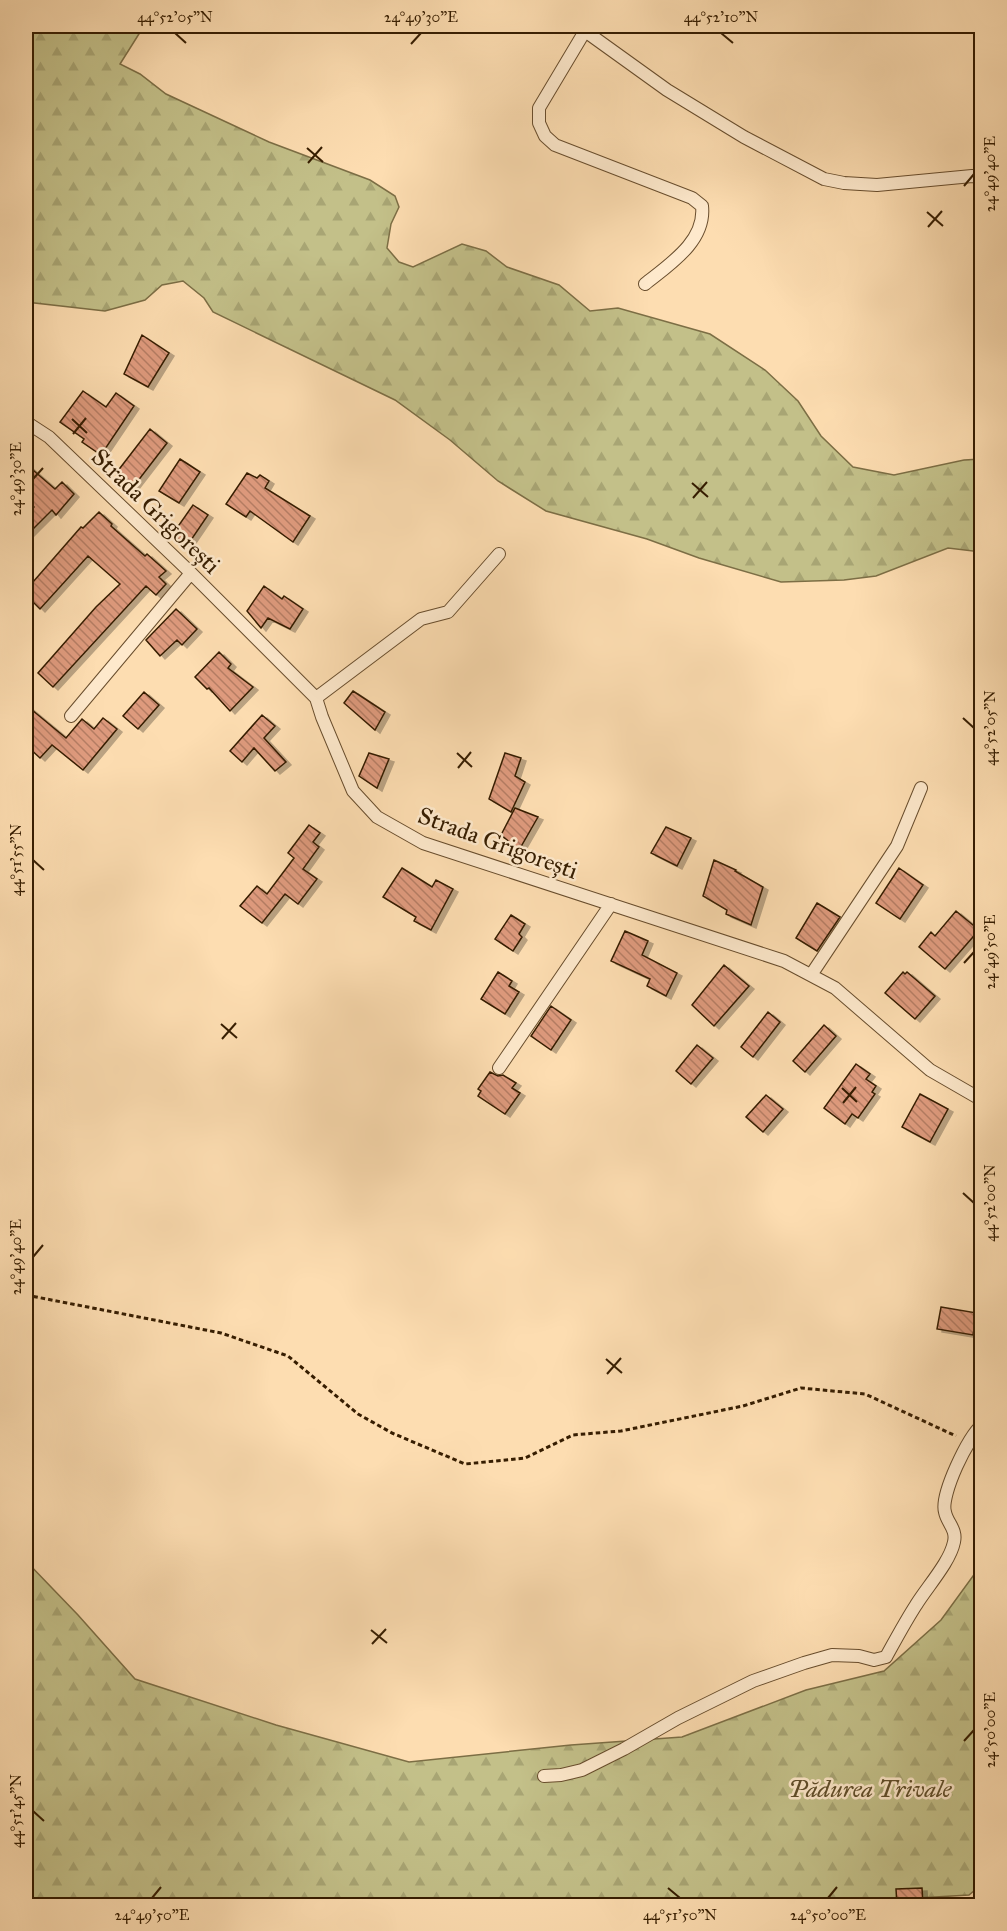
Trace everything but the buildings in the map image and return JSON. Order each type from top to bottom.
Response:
[{"type":"street","points":[[645,284],[679,256],[699,232],[703,216],[702,206],[692,198],[555,145],[545,136],[539,123],[539,108],[582,28],[667,90],[744,136],[824,179],[844,183],[877,184],[981,177]]},
{"type":"street","name":"Strada Grigorești","points":[[26,422],[49,437],[191,573],[316,698],[353,791],[377,816],[423,843],[784,961],[835,988],[930,1070],[981,1100]]},
{"type":"street","points":[[316,698],[421,619],[448,612],[499,554]]},
{"type":"street","points":[[71,716],[191,573]]},
{"type":"street","points":[[811,975],[897,846],[921,788]]},
{"type":"street","points":[[498,1068],[611,904]]},
{"type":"street","points":[[544,1776],[582,1770],[742,1686],[804,1663],[832,1655],[859,1656],[874,1660],[886,1657],[916,1604],[952,1550],[955,1538],[945,1513],[945,1497],[969,1442],[981,1425]]},
{"type":"path","points":[[26,1295],[221,1333],[288,1356],[358,1414],[392,1433],[465,1464],[525,1458],[573,1435],[621,1431],[743,1406],[801,1388],[865,1394],[969,1442]]},
{"type":"green space","points":[[26,26],[144,26],[120,64],[140,74],[166,94],[269,142],[370,180],[395,196],[399,207],[391,224],[387,248],[399,262],[413,267],[462,244],[486,251],[507,267],[559,285],[590,311],[618,308],[710,334],[765,370],[798,401],[821,436],[853,467],[894,475],[964,460],[981,459],[981,552],[948,548],[876,576],[844,580],[781,582],[699,558],[647,539],[546,511],[498,481],[450,440],[395,400],[213,312],[204,298],[183,281],[162,285],[145,300],[105,311],[26,302]]},
{"type":"green space","name":"Pădurea Trivale","points":[[26,1561],[135,1679],[276,1725],[409,1762],[571,1745],[682,1737],[806,1690],[884,1671],[941,1620],[981,1565],[981,1885],[969,1895],[867,1901],[849,1906],[26,1905]]}]
